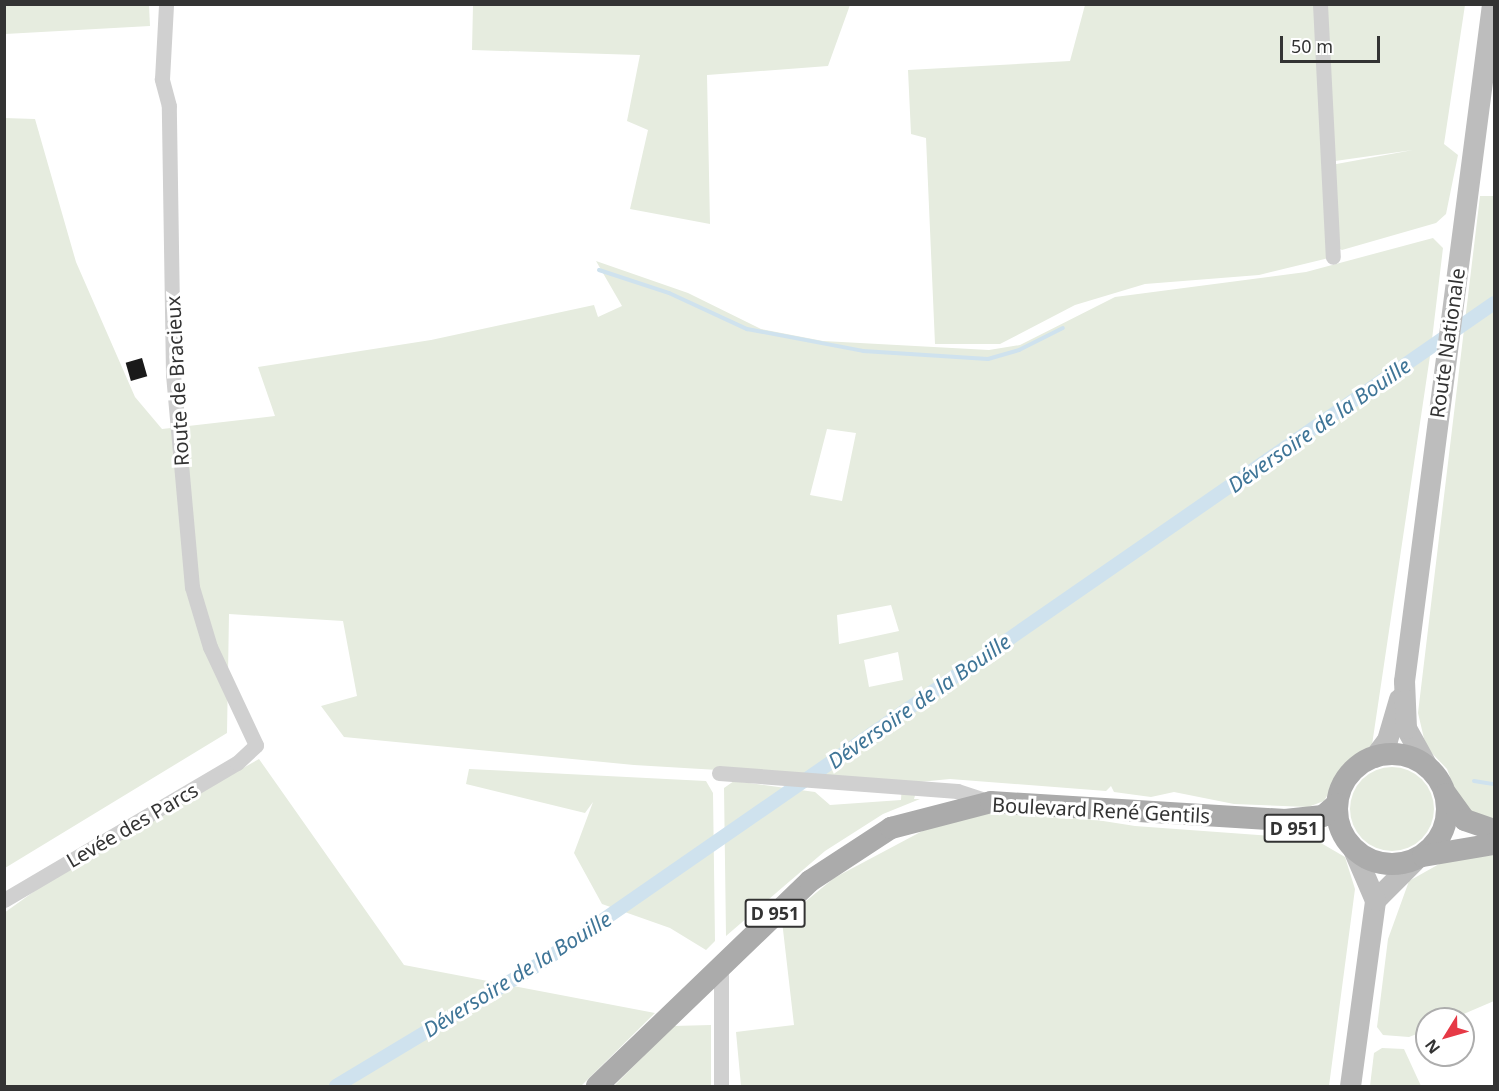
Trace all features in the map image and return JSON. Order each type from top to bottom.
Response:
[{"type":"main road","name":"Route Nationale","points":[[1374,757],[1387,740],[1404,681],[1492,4]]},
{"type":"main road","name":"Route Nationale","points":[[1404,681],[1410,744],[1427,766]]},
{"type":"main road","points":[[1350,1086],[1375,900],[1367,871],[1350,846],[1336,804],[1348,775],[1374,757],[1404,755],[1427,766],[1465,820],[1494,830]]},
{"type":"main road","points":[[1375,900],[1443,831],[1444,790]]},
{"type":"main road","name":"Boulevard René Gentils","points":[[597,1086],[721,963],[810,881],[860,844],[922,816],[991,802],[1239,818],[1307,819],[1336,804]]},
{"type":"main road","name":"Boulevard René Gentils","points":[[1239,818],[1350,846]]},
{"type":"main road","points":[[1350,846],[1375,862],[1418,858],[1494,844]]},
{"type":"street","name":"Route de Bracieux","points":[[166,4],[162,79],[169,106],[173,374],[192,587],[210,646],[256,745]]},
{"type":"street","points":[[1320,4],[1333,257]]},
{"type":"street","name":"Levée des Parcs","points":[[4,900],[237,763],[256,745]]},
{"type":"street","points":[[719,773],[957,791],[991,802]]},
{"type":"street","points":[[721,963],[721,1086]]},
{"type":"shaded area","points":[[5,4],[149,5],[150,26],[5,34]]},
{"type":"shaded area","points":[[473,4],[850,5],[828,66],[707,75],[710,224],[630,209],[648,130],[627,121],[640,55],[472,50]]},
{"type":"shaded area","points":[[1085,5],[1465,5],[1444,144],[1458,155],[1446,214],[1436,223],[1342,250],[1336,247],[1331,165],[1413,150],[1328,162],[1333,257],[1259,275],[1145,284],[1075,305],[1000,344],[935,344],[926,138],[911,134],[908,70],[1070,61]]},
{"type":"shaded area","points":[[4,118],[35,119],[76,262],[135,397],[162,429],[275,416],[258,367],[431,340],[594,305],[598,317],[622,306],[596,261],[688,293],[761,329],[823,341],[989,350],[1020,345],[1115,297],[1306,272],[1433,238],[1443,248],[1430,356],[1372,745],[1347,762],[1324,801],[1308,807],[1234,804],[1174,792],[1151,797],[1114,792],[1111,786],[1106,791],[950,779],[919,782],[914,799],[920,799],[883,814],[825,851],[726,936],[724,788],[734,781],[815,792],[830,805],[901,800],[902,781],[634,765],[344,737],[321,706],[357,696],[343,621],[229,614],[227,733],[5,868]],"holes":[[[827,429],[856,433],[842,501],[810,495]],[[891,605],[899,631],[839,644],[837,615]],[[898,652],[903,680],[869,687],[864,660]]]},
{"type":"shaded area","points":[[1480,196],[1494,196],[1494,823],[1462,808],[1447,769],[1426,747],[1418,713]]},
{"type":"shaded area","points":[[259,759],[404,965],[655,1013],[581,1086],[5,1086],[4,913],[64,870]]},
{"type":"shaded area","points":[[1384,767],[1400,767],[1416,774],[1427,785],[1434,801],[1431,825],[1422,839],[1400,851],[1384,851],[1368,844],[1357,833],[1350,817],[1350,801],[1357,785],[1368,774]]},
{"type":"shaded area","points":[[469,769],[706,781],[713,793],[715,941],[706,950],[670,928],[602,904],[574,853],[593,802],[585,813],[466,784]]},
{"type":"shaded area","points":[[1046,812],[1135,826],[1314,839],[1345,857],[1355,889],[1329,1086],[741,1086],[736,1032],[794,1025],[782,921],[834,878],[928,828],[990,813]]},
{"type":"shaded area","points":[[1494,855],[1494,1001],[1475,1009],[1475,1007],[1415,1007],[1415,1035],[1409,1037],[1383,1035],[1377,1027],[1388,939],[1409,881],[1448,859]]},
{"type":"shaded area","points":[[711,1025],[711,1086],[614,1086],[673,1026]]},
{"type":"shaded area","points":[[1382,1048],[1404,1049],[1421,1086],[1370,1086],[1374,1053]]},
{"type":"building","points":[[142,358],[147,376],[131,381],[126,363]]},
{"type":"waterway","points":[[599,270],[669,293],[747,329],[863,351],[988,359],[1019,350],[1063,328]]},
{"type":"waterway","name":"Déversoire de la Bouille","points":[[336,1086],[541,963],[1494,303]]},
{"type":"waterway","points":[[1474,781],[1494,784]]}]
